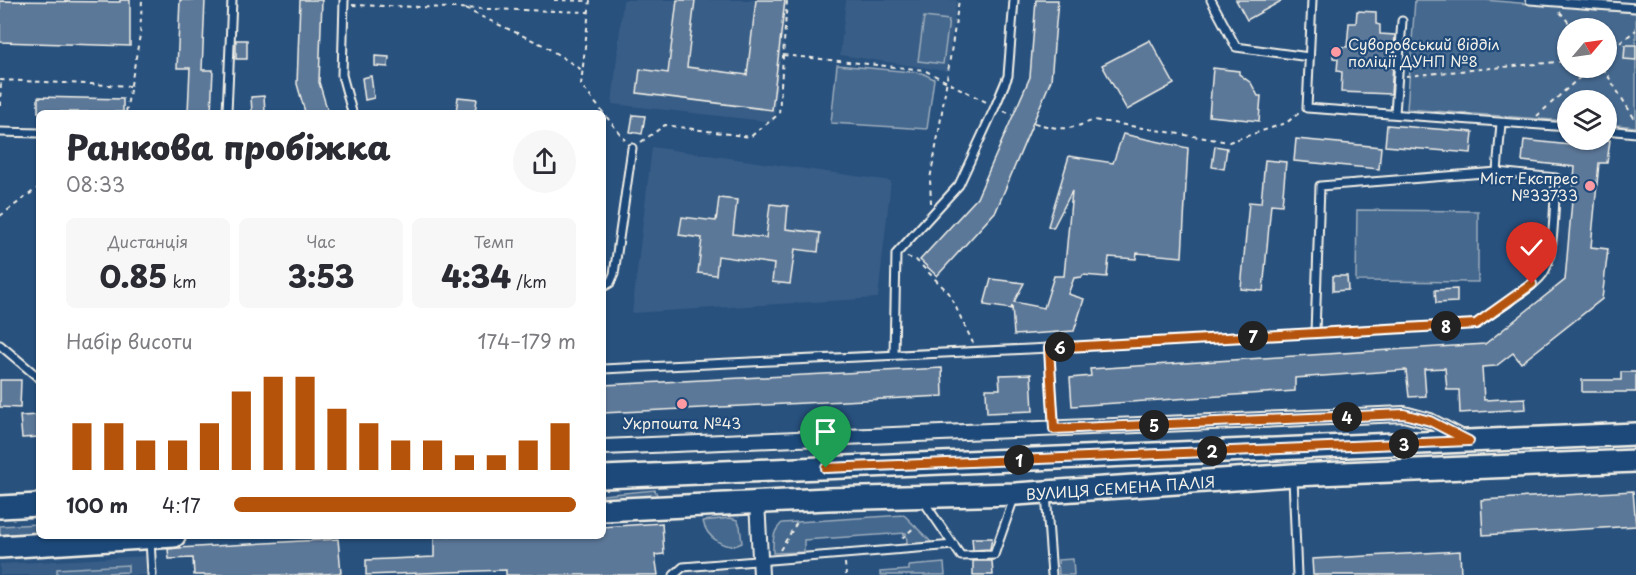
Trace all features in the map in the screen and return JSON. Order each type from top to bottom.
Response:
[{"type":"main road","name":"ВУЛИЦЯ СЕМЕНА ПАЛІЯ","points":[[606,477],[1636,434]]},
{"type":"main road","name":"ВУЛИЦЯ СЕМЕНА ПАЛІЯ","points":[[606,510],[757,502],[1016,494],[1293,476],[1636,461]]},
{"type":"main road","points":[[667,473],[668,506]]},
{"type":"main road","points":[[0,507],[36,505]]},
{"type":"main road","points":[[0,547],[120,539]]},
{"type":"street","points":[[606,447],[1404,414],[1430,421],[1469,441]]},
{"type":"street","points":[[757,502],[761,575]]},
{"type":"lane","points":[[227,110],[232,0]]},
{"type":"lane","points":[[894,355],[896,254],[959,185],[1008,76],[1014,0]]},
{"type":"lane","points":[[1211,0],[1236,47],[1309,57]]},
{"type":"lane","points":[[1312,0],[1307,108],[1557,126]]},
{"type":"lane","points":[[1530,0],[1636,9]]},
{"type":"lane","points":[[344,2],[342,75],[351,110]]},
{"type":"lane","points":[[1395,113],[1402,21]]},
{"type":"lane","points":[[1497,172],[1501,123]]},
{"type":"lane","points":[[1617,131],[1636,133]]},
{"type":"lane","points":[[0,132],[36,133]]},
{"type":"lane","points":[[606,285],[614,274],[632,148]]},
{"type":"lane","points":[[606,369],[1049,348],[1476,324],[1532,284],[1543,273],[1550,258],[1556,178],[1497,172],[1320,186],[1315,333]]},
{"type":"lane","points":[[0,345],[36,375]]},
{"type":"lane","points":[[1049,348],[1054,429]]},
{"type":"lane","points":[[1293,476],[1297,575]]},
{"type":"lane","points":[[1046,491],[1052,575]]},
{"type":"lane","points":[[921,497],[961,556],[994,555],[1016,494]]},
{"type":"lane","points":[[150,539],[152,575]]},
{"type":"lane","points":[[674,575],[683,567],[954,545]]},
{"type":"path","points":[[126,110],[140,34],[142,0]]},
{"type":"path","points":[[554,0],[590,1],[581,85],[601,110]]},
{"type":"path","points":[[606,116],[632,148],[665,125],[750,137],[779,114],[787,0]]},
{"type":"path","points":[[931,215],[930,179],[959,0]]},
{"type":"path","points":[[344,2],[589,12]]},
{"type":"path","points":[[1552,2],[1565,18]]},
{"type":"path","points":[[463,8],[543,45],[583,71]]},
{"type":"path","points":[[1617,45],[1636,30]]},
{"type":"path","points":[[783,55],[924,70],[995,107]]},
{"type":"path","points":[[1398,77],[1557,63]]},
{"type":"path","points":[[1527,124],[1580,78]]},
{"type":"path","points":[[1609,78],[1636,121]]},
{"type":"path","points":[[0,106],[1,80],[131,86]]},
{"type":"path","points":[[1035,123],[1060,129],[1075,128],[1094,120],[1229,142],[1286,123],[1307,108]]},
{"type":"path","points":[[0,216],[36,189]]},
{"type":"path","points":[[896,254],[916,260],[949,293],[977,351]]},
{"type":"path","points":[[775,558],[798,521]]},
{"type":"shaded area","points":[[623,0],[787,0],[774,122],[612,104]]},
{"type":"shaded area","points":[[846,0],[957,0],[947,71],[840,55]]},
{"type":"shaded area","points":[[1415,0],[1485,0],[1636,13],[1636,127],[1617,125],[1617,90],[1557,90],[1557,120],[1407,109]]},
{"type":"shaded area","points":[[924,17],[949,20],[943,64],[918,61]]},
{"type":"shaded area","points":[[837,65],[922,73],[934,79],[927,129],[831,123]]},
{"type":"shaded area","points":[[652,147],[891,181],[878,298],[632,313]]},
{"type":"shaded area","points":[[1357,210],[1478,211],[1478,282],[1356,281]]},
{"type":"shaded area","points":[[655,490],[658,497],[606,503],[606,495]]},
{"type":"shaded area","points":[[904,515],[935,546],[908,550],[906,533],[804,540],[804,552],[773,553],[775,533],[782,523]]},
{"type":"shaded area","points":[[730,518],[737,520],[740,526],[742,543],[730,546],[712,537],[703,521]]},
{"type":"shaded area","points":[[36,524],[36,532],[0,535],[0,526]]},
{"type":"shaded area","points":[[146,556],[147,575],[0,575],[0,564]]},
{"type":"shaded area","points":[[1073,559],[1074,575],[1059,575],[1058,560]]},
{"type":"shaded area","points":[[944,563],[945,575],[880,575],[880,572],[909,570],[909,566]]},
{"type":"shaded area","points":[[128,565],[128,572],[57,575],[57,569]]},
{"type":"shaded area","points":[[727,566],[728,575],[670,575],[677,571]]},
{"type":"building","points":[[120,0],[130,0],[130,46],[0,42],[0,1],[120,2]]},
{"type":"building","points":[[180,0],[205,0],[202,70],[213,70],[211,110],[188,110],[190,68],[177,68]]},
{"type":"building","points":[[300,0],[322,0],[319,82],[327,110],[304,110],[297,84]]},
{"type":"building","points":[[677,0],[695,0],[687,67],[747,75],[756,0],[785,0],[772,110],[637,93],[640,69],[668,73]]},
{"type":"building","points":[[1036,0],[1058,0],[1051,80],[996,211],[937,276],[920,260],[977,198],[1030,77]]},
{"type":"building","points":[[1236,0],[1283,0],[1247,20]]},
{"type":"building","points":[[1357,11],[1376,12],[1376,24],[1380,25],[1380,34],[1395,35],[1391,94],[1341,92],[1342,72],[1337,71],[1338,59],[1333,58],[1333,46],[1347,47],[1349,23],[1356,23]]},
{"type":"building","points":[[236,40],[247,40],[247,59],[236,59]]},
{"type":"building","points":[[1150,40],[1174,84],[1127,110],[1102,65]]},
{"type":"building","points":[[1625,45],[1636,45],[1636,60],[1624,59]]},
{"type":"building","points":[[375,56],[389,57],[388,67],[375,66]]},
{"type":"building","points":[[1213,68],[1239,71],[1239,74],[1251,83],[1258,96],[1261,96],[1259,121],[1209,116]]},
{"type":"building","points":[[371,76],[374,98],[365,100],[362,78]]},
{"type":"building","points":[[264,96],[265,110],[252,110],[251,97]]},
{"type":"building","points":[[38,97],[123,99],[123,110],[38,110]]},
{"type":"building","points":[[458,97],[477,99],[475,110],[456,110]]},
{"type":"building","points":[[633,115],[645,116],[642,134],[630,132]]},
{"type":"building","points":[[1387,125],[1473,132],[1471,153],[1385,146]]},
{"type":"building","points":[[1123,134],[1188,148],[1182,257],[1137,253],[1136,259],[1109,257],[1107,277],[1083,275],[1074,278],[1068,294],[1084,299],[1074,331],[1014,335],[1012,306],[1011,309],[984,305],[991,279],[1024,283],[1014,302],[1044,308],[1054,276],[1064,276],[1072,191],[1053,228],[1048,226],[1069,156],[1113,163]]},
{"type":"building","points":[[1296,139],[1381,147],[1379,169],[1294,161]]},
{"type":"building","points":[[1524,140],[1557,144],[1557,150],[1609,150],[1607,163],[1599,163],[1591,247],[1608,249],[1602,299],[1521,363],[1513,353],[1496,366],[1482,367],[1484,400],[1525,398],[1526,409],[1460,413],[1459,390],[1447,390],[1445,368],[1424,369],[1426,396],[1409,397],[1406,370],[1295,378],[1295,391],[1072,406],[1070,378],[1091,376],[1090,369],[1485,344],[1565,280],[1575,167],[1522,161]]},
{"type":"building","points":[[1215,146],[1227,148],[1224,169],[1212,167]]},
{"type":"building","points":[[1265,160],[1286,162],[1282,205],[1271,204],[1263,291],[1241,289],[1249,202],[1261,203]]},
{"type":"building","points":[[719,198],[737,200],[733,234],[766,238],[770,204],[788,206],[786,229],[820,233],[818,252],[795,249],[790,284],[772,282],[774,264],[718,256],[716,275],[698,273],[702,238],[679,235],[682,217],[716,221]]},
{"type":"building","points":[[1333,276],[1347,276],[1348,290],[1333,291]]},
{"type":"building","points":[[1457,289],[1457,302],[1436,303],[1435,290]]},
{"type":"building","points":[[942,368],[943,396],[606,413],[606,385]]},
{"type":"building","points":[[1621,372],[1636,372],[1636,392],[1582,392],[1582,380],[1621,380]]},
{"type":"building","points":[[1031,374],[1033,411],[987,413],[986,389],[1000,389],[999,375]]},
{"type":"building","points":[[0,380],[21,380],[20,408],[0,407]]},
{"type":"building","points":[[36,415],[36,437],[22,438],[20,416]]},
{"type":"building","points":[[1633,491],[1636,526],[1483,535],[1481,500]]},
{"type":"building","points":[[662,523],[664,554],[655,555],[658,575],[506,575],[506,570],[366,575],[366,560],[434,557],[434,539],[606,539],[606,527]]},
{"type":"building","points":[[972,538],[992,538],[990,549],[973,550]]},
{"type":"building","points":[[338,539],[341,573],[194,575],[193,558],[169,559],[168,549],[178,548]]},
{"type":"building","points":[[1460,551],[1461,575],[1313,575],[1312,559]]},
{"type":"building","points":[[973,561],[992,561],[993,575],[973,575]]},
{"type":"place","name":"Суворовський відділ поліції ДУНП №8","points":[[1336,52]]},
{"type":"place","name":"Міст Експрес №33733","points":[[1590,186]]},
{"type":"place","name":"Укрпошта №43","points":[[682,404]]},
{"type":"route","points":[[826,468],[1469,441],[1430,421],[1404,414],[1054,429],[1049,348],[1476,324],[1532,284]]}]
